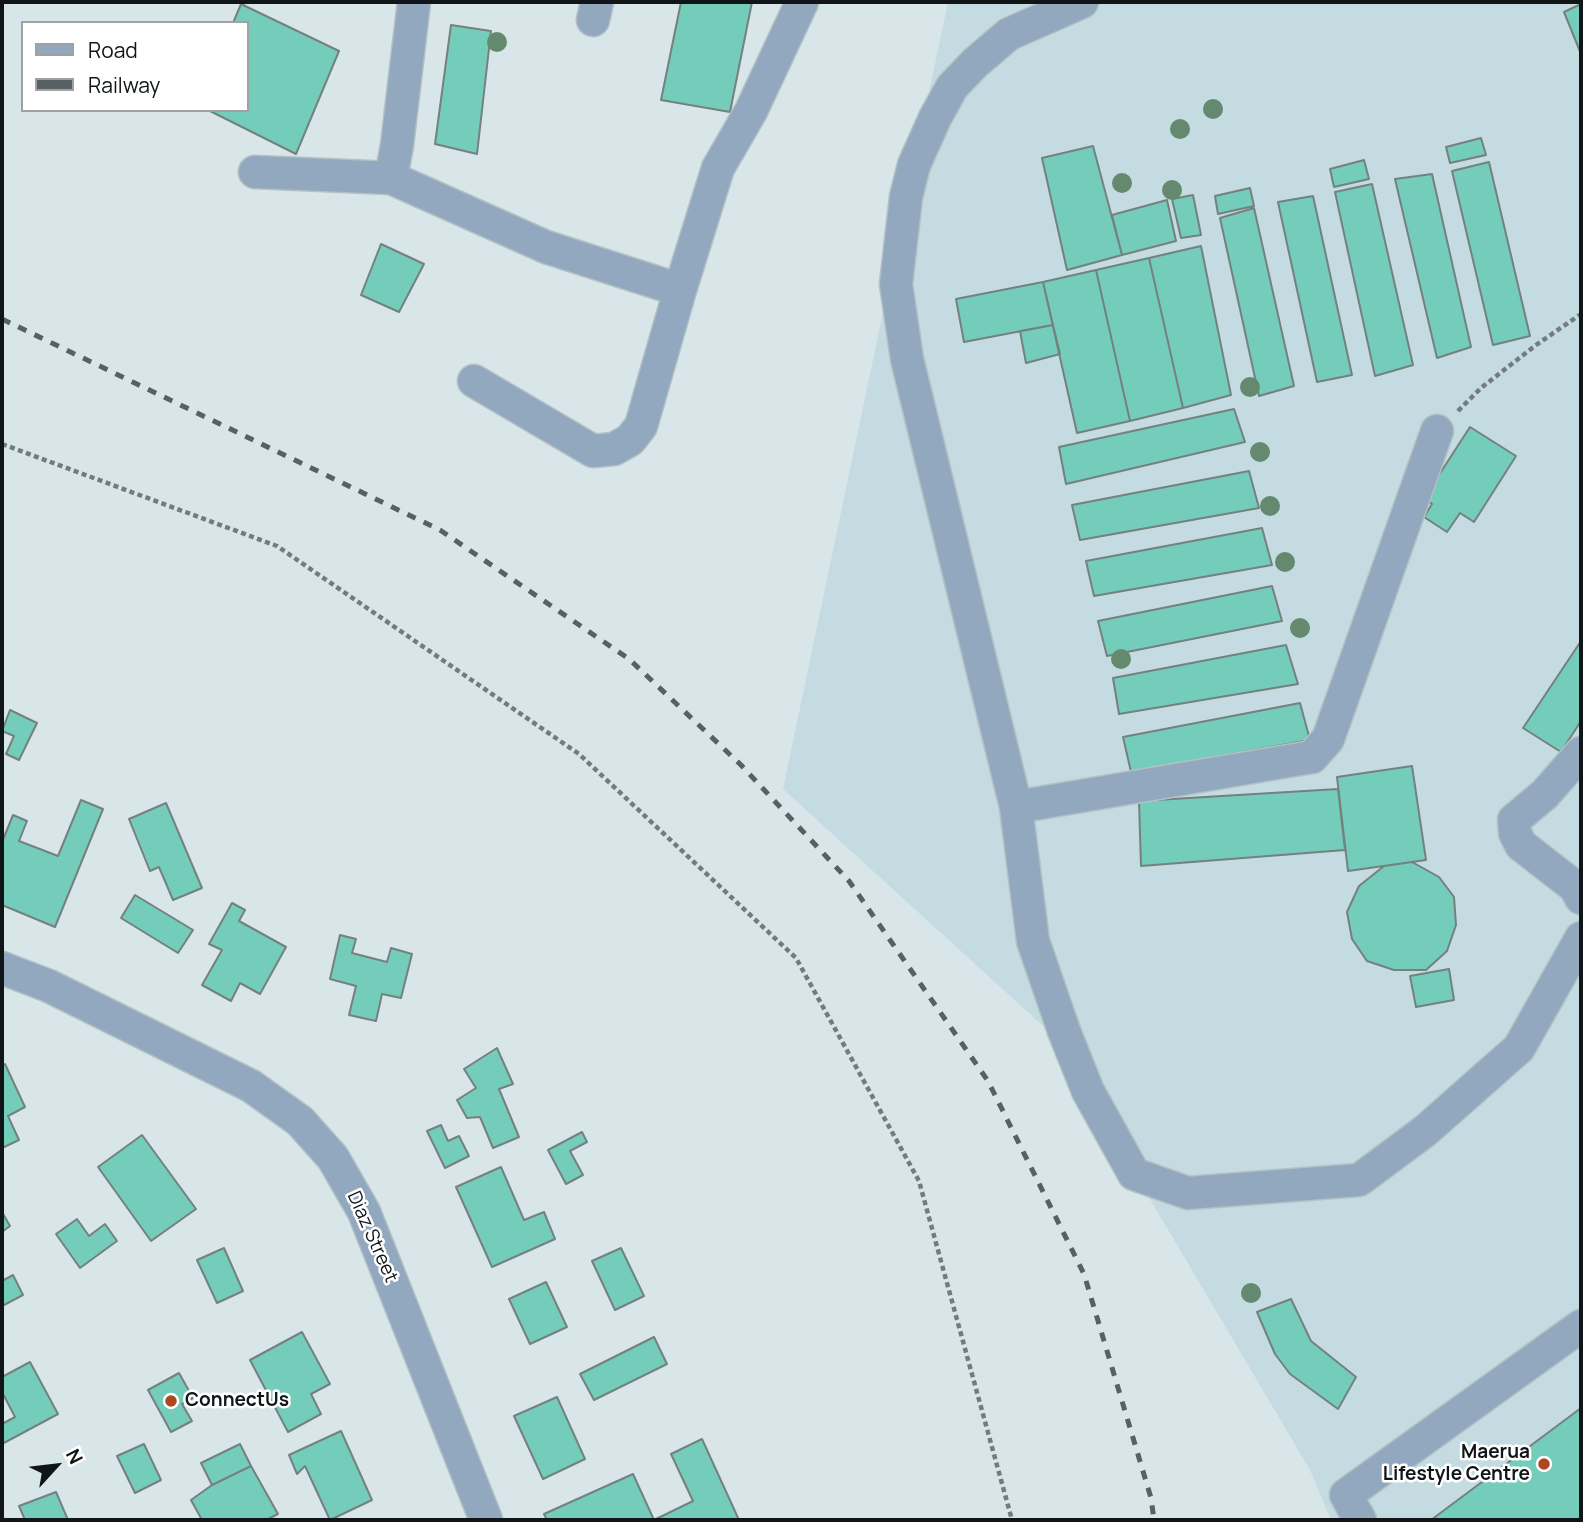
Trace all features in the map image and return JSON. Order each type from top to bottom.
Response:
[{"type":"street","points":[[391,178],[414,2]]},
{"type":"street","points":[[474,381],[593,451],[614,449],[631,440],[641,426],[718,168],[751,111],[802,2]]},
{"type":"street","points":[[1082,2],[1009,34],[952,87],[914,165],[906,197],[897,284],[907,359],[1016,807],[1034,941],[1064,1031],[1088,1091],[1134,1174],[1188,1193],[1359,1180],[1425,1131],[1519,1048],[1581,938]]},
{"type":"street","points":[[255,172],[391,178],[546,247],[680,290]]},
{"type":"street","points":[[1016,807],[1312,757],[1328,739],[1437,431]]},
{"type":"street","points":[[1581,753],[1545,794],[1514,820],[1515,833],[1521,845],[1575,887],[1581,898]]},
{"type":"street","name":"Diaz Street","points":[[2,968],[49,986],[251,1086],[300,1121],[333,1158],[364,1212],[486,1520]]},
{"type":"street","points":[[1360,1520],[1346,1495],[1581,1326]]},
{"type":"path","points":[[1437,431],[1481,388],[1581,314]]},
{"type":"path","points":[[2,443],[277,546],[579,754],[796,958],[919,1181],[1012,1520]]},
{"type":"shaded area","points":[[948,2],[1581,2],[1581,1520],[1331,1520],[1310,1470],[1053,1035],[783,789]]},
{"type":"building","points":[[681,2],[752,2],[730,112],[661,100]]},
{"type":"building","points":[[241,4],[339,51],[296,154],[212,112],[248,112],[248,21],[234,21]]},
{"type":"building","points":[[1581,4],[1581,54],[1564,12]]},
{"type":"building","points":[[451,25],[491,31],[477,154],[435,144]]},
{"type":"building","points":[[1481,138],[1486,155],[1450,163],[1446,147]]},
{"type":"building","points":[[1093,146],[1122,255],[1067,270],[1042,158]]},
{"type":"building","points":[[1364,160],[1369,179],[1334,187],[1330,169]]},
{"type":"building","points":[[1489,162],[1530,336],[1493,345],[1452,171]]},
{"type":"building","points":[[1432,174],[1471,347],[1437,358],[1395,179]]},
{"type":"building","points":[[1372,184],[1413,365],[1375,376],[1335,192]]},
{"type":"building","points":[[1250,188],[1254,206],[1218,214],[1215,196]]},
{"type":"building","points":[[1193,195],[1201,235],[1181,238],[1172,199]]},
{"type":"building","points":[[1313,196],[1352,375],[1317,382],[1278,202]]},
{"type":"building","points":[[1167,200],[1176,241],[1122,255],[1112,215]]},
{"type":"building","points":[[1254,208],[1294,386],[1259,396],[1220,218]]},
{"type":"building","points":[[381,244],[424,264],[399,312],[361,295]]},
{"type":"building","points":[[1201,246],[1231,395],[1183,408],[1149,258]]},
{"type":"building","points":[[1149,258],[1183,408],[1130,421],[1096,270]]},
{"type":"building","points":[[1096,270],[1130,421],[1077,433],[1043,282]]},
{"type":"building","points":[[1043,282],[1053,325],[964,342],[956,299]]},
{"type":"building","points":[[1053,325],[1060,354],[1026,363],[1020,331]]},
{"type":"building","points":[[1234,409],[1245,442],[1066,484],[1059,447]]},
{"type":"building","points":[[1470,427],[1516,456],[1474,522],[1460,513],[1447,532],[1424,517],[1432,504],[1424,498]]},
{"type":"building","points":[[1249,471],[1259,508],[1080,540],[1072,505]]},
{"type":"building","points":[[1262,528],[1272,565],[1094,596],[1086,561]]},
{"type":"building","points":[[1272,586],[1282,621],[1107,656],[1098,621]]},
{"type":"building","points":[[1581,641],[1581,721],[1561,752],[1523,728]]},
{"type":"building","points":[[1286,645],[1298,684],[1119,714],[1113,678]]},
{"type":"building","points":[[1300,703],[1310,740],[1131,772],[1123,737]]},
{"type":"building","points":[[10,710],[37,723],[19,760],[6,754],[14,736],[2,731]]},
{"type":"building","points":[[1412,766],[1426,860],[1348,871],[1337,777]]},
{"type":"building","points":[[1338,789],[1345,850],[1141,866],[1139,801]]},
{"type":"building","points":[[81,800],[103,809],[55,927],[2,905],[2,842],[13,815],[27,821],[19,841],[58,856]]},
{"type":"building","points":[[166,803],[202,888],[173,900],[159,867],[150,871],[129,819]]},
{"type":"building","points":[[1412,862],[1439,877],[1454,897],[1456,925],[1447,951],[1426,970],[1394,970],[1367,961],[1352,939],[1347,912],[1359,886],[1384,866]]},
{"type":"building","points":[[135,895],[193,930],[178,953],[121,918]]},
{"type":"building","points":[[232,903],[245,910],[239,921],[286,947],[260,994],[240,983],[231,1001],[202,985],[222,950],[209,944]]},
{"type":"building","points":[[340,935],[356,939],[352,953],[387,962],[391,948],[412,954],[401,998],[382,994],[376,1021],[349,1015],[356,986],[330,979]]},
{"type":"building","points":[[1449,969],[1454,1000],[1416,1007],[1410,976]]},
{"type":"building","points":[[497,1048],[513,1084],[499,1089],[519,1137],[493,1148],[480,1117],[467,1118],[457,1100],[476,1088],[464,1069]]},
{"type":"building","points":[[5,1064],[25,1107],[8,1116],[19,1140],[2,1148],[2,1066]]},
{"type":"building","points":[[441,1125],[448,1141],[459,1136],[469,1156],[445,1168],[427,1131]]},
{"type":"building","points":[[582,1132],[587,1142],[570,1151],[583,1175],[566,1184],[548,1150]]},
{"type":"building","points":[[142,1135],[196,1209],[151,1241],[98,1167]]},
{"type":"building","points":[[501,1167],[524,1220],[544,1212],[555,1239],[492,1267],[456,1187]]},
{"type":"building","points":[[2,1212],[10,1226],[2,1232]]},
{"type":"building","points":[[77,1219],[89,1236],[105,1224],[117,1241],[80,1268],[56,1234]]},
{"type":"building","points":[[224,1248],[243,1291],[217,1303],[197,1260]]},
{"type":"building","points":[[621,1248],[644,1296],[615,1310],[592,1261]]},
{"type":"building","points":[[13,1275],[23,1295],[2,1306],[2,1281]]},
{"type":"building","points":[[546,1282],[567,1327],[530,1344],[509,1299]]},
{"type":"building","points":[[1291,1299],[1311,1341],[1356,1377],[1338,1409],[1290,1374],[1275,1354],[1257,1312]]},
{"type":"building","points":[[302,1332],[330,1384],[311,1394],[321,1414],[288,1432],[250,1360]]},
{"type":"building","points":[[654,1337],[667,1364],[594,1400],[580,1374]]},
{"type":"building","points":[[30,1362],[58,1414],[2,1444],[2,1424],[15,1417],[2,1392],[2,1377]]},
{"type":"building","name":"ConnectUs","points":[[179,1373],[193,1398],[182,1404],[192,1421],[171,1432],[148,1390]]},
{"type":"building","points":[[557,1397],[585,1459],[543,1479],[514,1416]]},
{"type":"building","name":"Maerua Lifestyle Centre","points":[[1581,1408],[1581,1520],[1431,1520]]},
{"type":"building","points":[[341,1431],[372,1500],[330,1520],[305,1466],[297,1474],[289,1455]]},
{"type":"building","points":[[702,1439],[739,1520],[654,1520],[693,1501],[671,1454]]},
{"type":"building","points":[[144,1444],[161,1480],[135,1493],[117,1456]]},
{"type":"building","points":[[240,1444],[251,1466],[212,1485],[201,1463]]},
{"type":"building","points":[[251,1466],[278,1514],[266,1520],[202,1520],[191,1500],[212,1485]]},
{"type":"building","points":[[633,1474],[654,1520],[547,1520],[544,1514]]},
{"type":"building","points":[[56,1492],[68,1520],[25,1520],[19,1506]]},
{"type":"railway","points":[[2,319],[440,530],[629,659],[741,765],[849,881],[988,1081],[1084,1274],[1151,1498],[1154,1520]]},
{"type":"place","name":"ConnectUs","points":[[171,1401]]},
{"type":"place","name":"Maerua Lifestyle Centre","points":[[1544,1464]]}]
